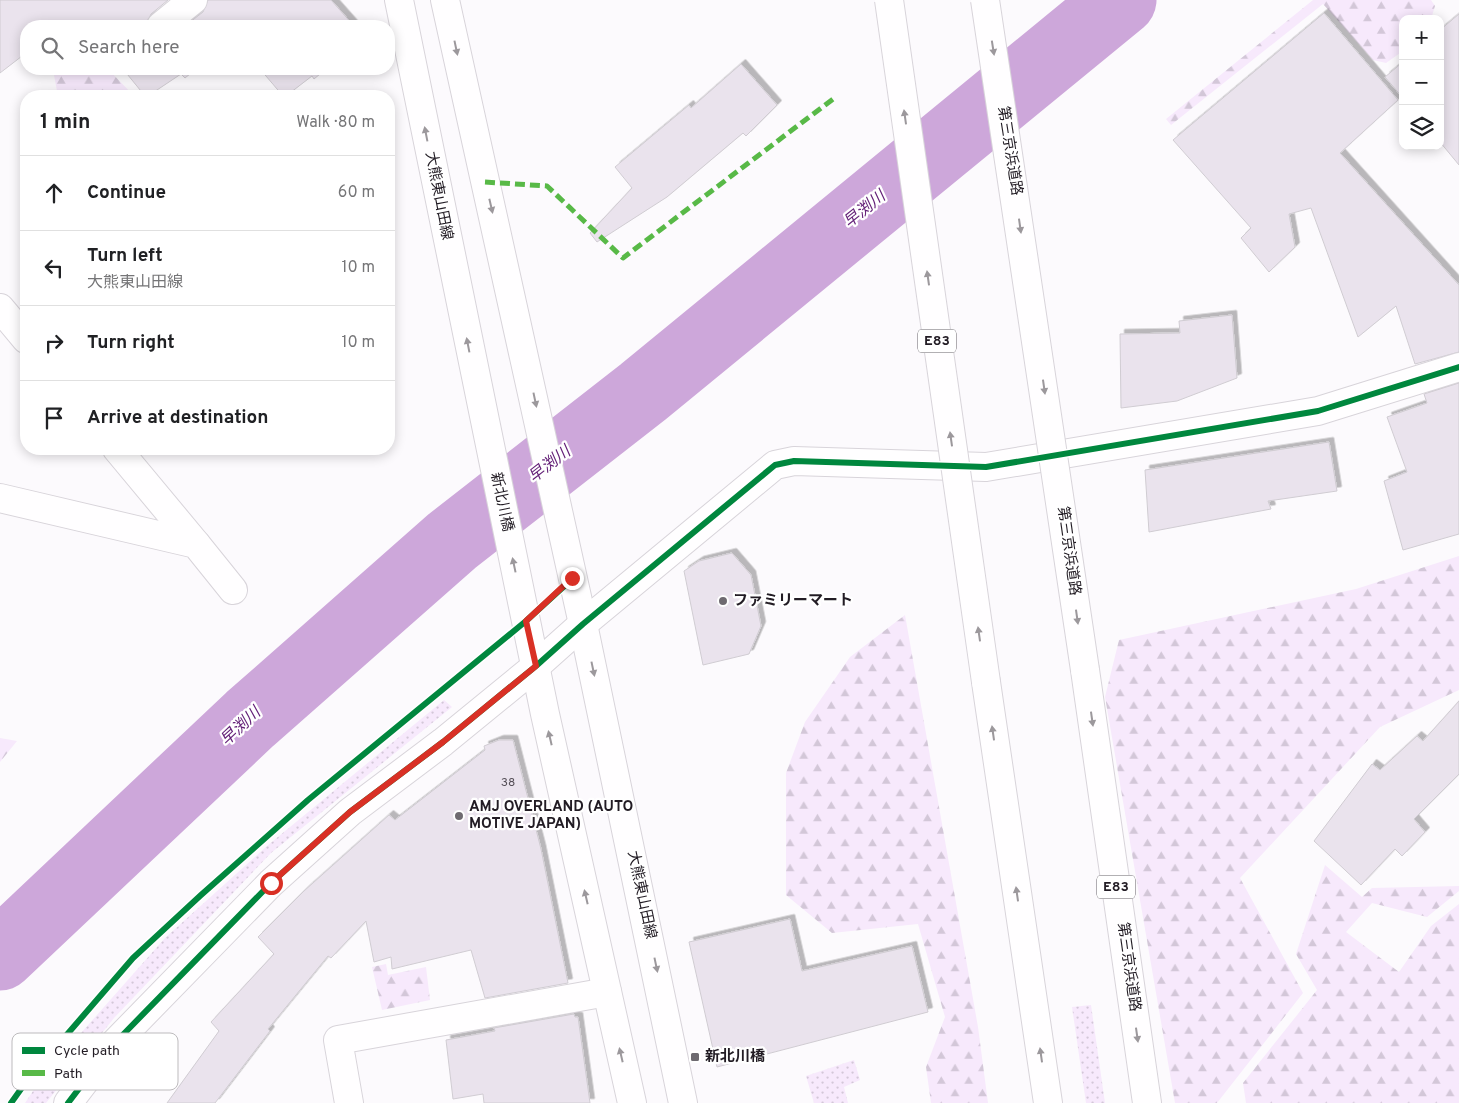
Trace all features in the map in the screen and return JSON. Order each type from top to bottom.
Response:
[{"type":"main road","points":[[168,20],[193,0]]},
{"type":"main road","name":"大熊東山田線","points":[[398,0],[478,392]]},
{"type":"main road","name":"大熊東山田線","points":[[445,0],[525,353],[683,1103]]},
{"type":"main road","name":"E83","points":[[889,0],[1048,1103]]},
{"type":"main road","name":"第三京浜道路","points":[[985,0],[1006,128],[1147,1103]]},
{"type":"main road","points":[[0,308],[20,332]]},
{"type":"main road","points":[[125,1033],[271,883],[350,812],[443,742],[536,666],[583,624],[774,465],[794,461],[986,467],[1318,411],[1459,367]]},
{"type":"main road","name":"新北川橋","points":[[478,392],[536,666]]},
{"type":"main road","points":[[122,455],[233,590]]},
{"type":"main road","points":[[0,498],[196,544]]},
{"type":"main road","points":[[536,666],[545,714],[632,1103]]},
{"type":"main road","points":[[349,1103],[338,1040],[607,992]]},
{"type":"main road","points":[[68,1103],[78,1090]]},
{"type":"green space","points":[[1313,0],[1431,0],[1435,6],[1432,15],[1399,15],[1399,54],[1386,63],[1373,60],[1323,4],[1171,125],[1166,119]]},
{"type":"green space","points":[[54,75],[114,75],[128,90],[57,90]]},
{"type":"green space","points":[[1459,556],[1459,690],[1380,727],[1240,878],[1303,993],[1217,1103],[1175,1103],[1105,697],[1119,640],[1356,589]]},
{"type":"green space","points":[[905,615],[978,1027],[988,1103],[931,1103],[926,1067],[945,1017],[918,924],[832,933],[786,895],[786,773],[805,722],[850,657]]},
{"type":"green space","points":[[444,700],[452,707],[271,853],[114,1018],[102,1033],[81,1033],[165,938],[267,846]]},
{"type":"green space","points":[[0,738],[17,741],[0,762]]},
{"type":"green space","points":[[1325,865],[1362,897],[1372,888],[1459,886],[1459,891],[1427,917],[1372,903],[1346,932],[1399,972],[1431,926],[1459,904],[1459,1103],[1246,1103],[1243,1083],[1317,990],[1296,954]]},
{"type":"green space","points":[[386,964],[388,975],[426,967],[430,1000],[382,1010],[372,967]]},
{"type":"green space","points":[[1091,1005],[1105,1103],[1086,1103],[1072,1007]]},
{"type":"green space","points":[[854,1060],[860,1080],[844,1087],[848,1103],[814,1103],[806,1076]]},
{"type":"green space","points":[[34,1090],[56,1090],[46,1103],[25,1103]]},
{"type":"building","points":[[0,0],[168,0],[151,14],[148,20],[20,20],[20,58],[0,73]]},
{"type":"building","points":[[208,0],[331,0],[349,20],[193,20],[203,12]]},
{"type":"building","points":[[1324,13],[1398,100],[1340,153],[1459,285],[1459,352],[1415,364],[1396,306],[1358,337],[1311,208],[1289,214],[1295,247],[1269,272],[1241,238],[1251,228],[1173,140]]},
{"type":"building","points":[[1459,14],[1459,165],[1444,147],[1444,27]]},
{"type":"building","points":[[741,64],[777,105],[746,136],[743,133],[667,197],[597,242],[590,233],[632,188],[615,167],[689,105],[691,108]]},
{"type":"building","points":[[1399,65],[1399,93],[1385,77]]},
{"type":"building","points":[[128,75],[180,75],[157,90],[140,90]]},
{"type":"building","points":[[265,75],[319,75],[314,79],[312,76],[294,90],[278,90]]},
{"type":"building","points":[[1232,315],[1237,378],[1177,401],[1121,408],[1120,334],[1180,333],[1179,321]]},
{"type":"building","points":[[1459,383],[1459,534],[1403,550],[1384,481],[1407,472],[1387,417],[1427,403],[1424,394]]},
{"type":"building","points":[[1329,442],[1337,491],[1268,501],[1271,509],[1149,532],[1145,470]]},
{"type":"building","name":"ファミリーマート","points":[[732,553],[751,575],[761,626],[749,654],[703,665],[684,571],[699,561]]},
{"type":"building","points":[[1459,701],[1459,774],[1414,819],[1425,832],[1402,856],[1395,849],[1361,885],[1314,841],[1372,764],[1380,770],[1417,736],[1423,741]]},
{"type":"building","points":[[499,740],[513,740],[541,849],[568,983],[485,998],[471,950],[392,969],[391,957],[374,962],[366,921],[331,958],[328,956],[268,1029],[270,1031],[215,1103],[167,1103],[219,1031],[211,1022],[274,954],[258,937],[304,891],[389,815],[395,820],[485,750],[484,746]]},
{"type":"building","points":[[790,919],[802,971],[912,946],[928,1012],[717,1067],[689,942]]},
{"type":"building","points":[[574,1014],[575,1017],[578,1017],[590,1103],[484,1103],[483,1094],[453,1099],[446,1040],[495,1031],[494,1028]]},
{"type":"waterway","name":"早渕川","points":[[0,955],[250,719],[452,541],[643,392],[1121,0]]},
{"type":"waterway","name":"早渕川","points":[[0,947],[7,947]]},
{"type":"marked path","points":[[485,182],[547,186],[623,258],[833,99]]},
{"type":"cycle path","points":[[125,1033],[271,883],[350,812],[443,742],[775,465],[794,461],[986,467],[1318,411],[1459,367]]},
{"type":"cycle path","points":[[68,1033],[133,958],[201,895],[308,800],[526,621],[572,579]]},
{"type":"cycle path","points":[[11,1103],[20,1090]]},
{"type":"cycle path","points":[[68,1103],[78,1090]]},
{"type":"place","name":"ファミリーマート","points":[[723,601]]},
{"type":"place","name":"AMJ OVERLAND (AUTO MOTIVE JAPAN)","points":[[459,816]]},
{"type":"place","name":"新北川橋","points":[[695,1057]]},
{"type":"route","points":[[271,883],[350,812],[443,742],[536,666],[526,621],[572,578]]}]
